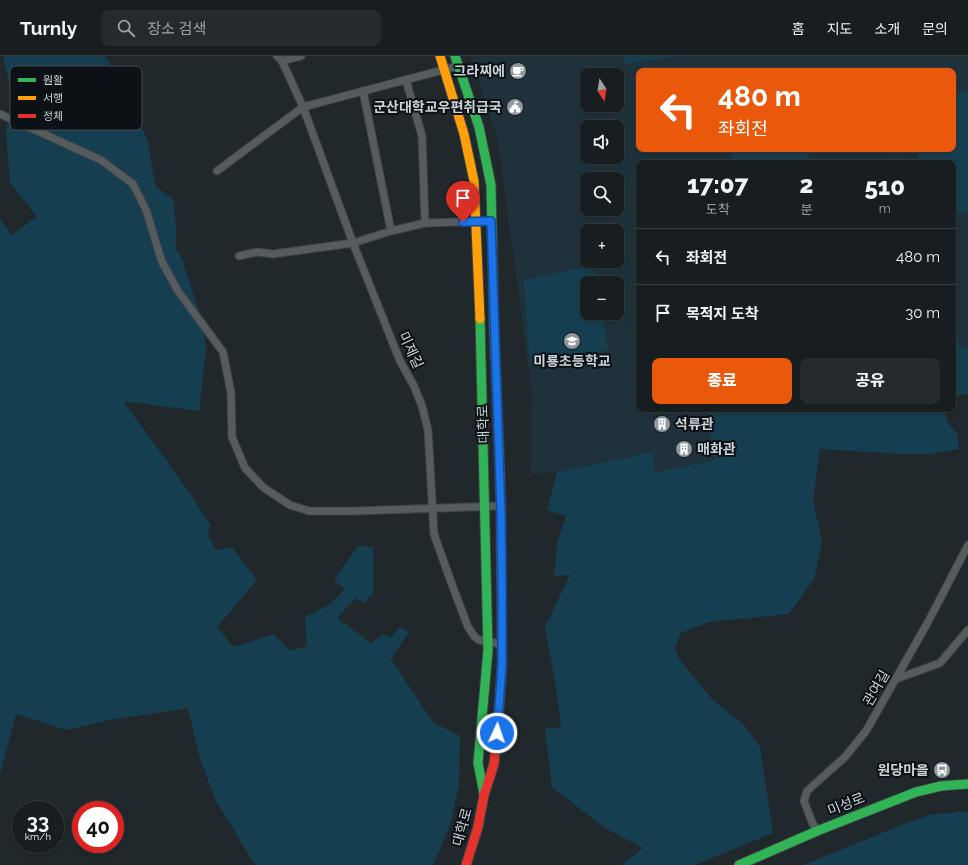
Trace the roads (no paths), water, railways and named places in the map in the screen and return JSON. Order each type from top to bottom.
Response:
[{"type":"street","points":[[279,59],[301,56]]},
{"type":"street","name":"대학로","points":[[440,56],[471,160],[474,181],[482,368],[487,642],[478,763],[484,795]]},
{"type":"street","name":"대학로","points":[[455,56],[479,127],[491,185],[500,506],[502,644],[502,665],[494,764],[484,795],[478,827],[466,865]]},
{"type":"street","name":"미제길","points":[[279,59],[303,107],[353,243],[400,361],[414,386],[422,406],[428,430],[434,534],[437,546],[468,627],[474,636],[479,640],[502,644]]},
{"type":"street","points":[[217,171],[303,107],[458,66]]},
{"type":"street","points":[[406,80],[422,136],[425,223]]},
{"type":"street","points":[[363,91],[391,232]]},
{"type":"street","points":[[0,114],[10,119]]},
{"type":"street","points":[[35,130],[101,160],[133,184],[146,210],[162,262],[178,291],[223,352],[231,393],[232,436],[245,468],[264,488],[290,505],[309,510],[355,511],[500,506]]},
{"type":"street","points":[[239,256],[257,252],[273,254],[353,243],[425,223],[491,221]]},
{"type":"street","name":"관여길","points":[[817,831],[804,801],[807,791],[845,757],[866,731],[928,622],[968,545]]},
{"type":"street","points":[[896,679],[940,663],[968,630]]},
{"type":"street","name":"미성로","points":[[739,865],[817,831],[916,792],[941,786],[968,784]]},
{"type":"place","name":"그라찌에","points":[[518,71]]},
{"type":"place","name":"군산대학교우편취급국","points":[[515,107]]},
{"type":"place","name":"미룡초등학교","points":[[572,341]]},
{"type":"place","name":"석류관","points":[[662,424]]},
{"type":"place","name":"매화관","points":[[684,449]]},
{"type":"place","name":"원당마을","points":[[942,770]]}]
